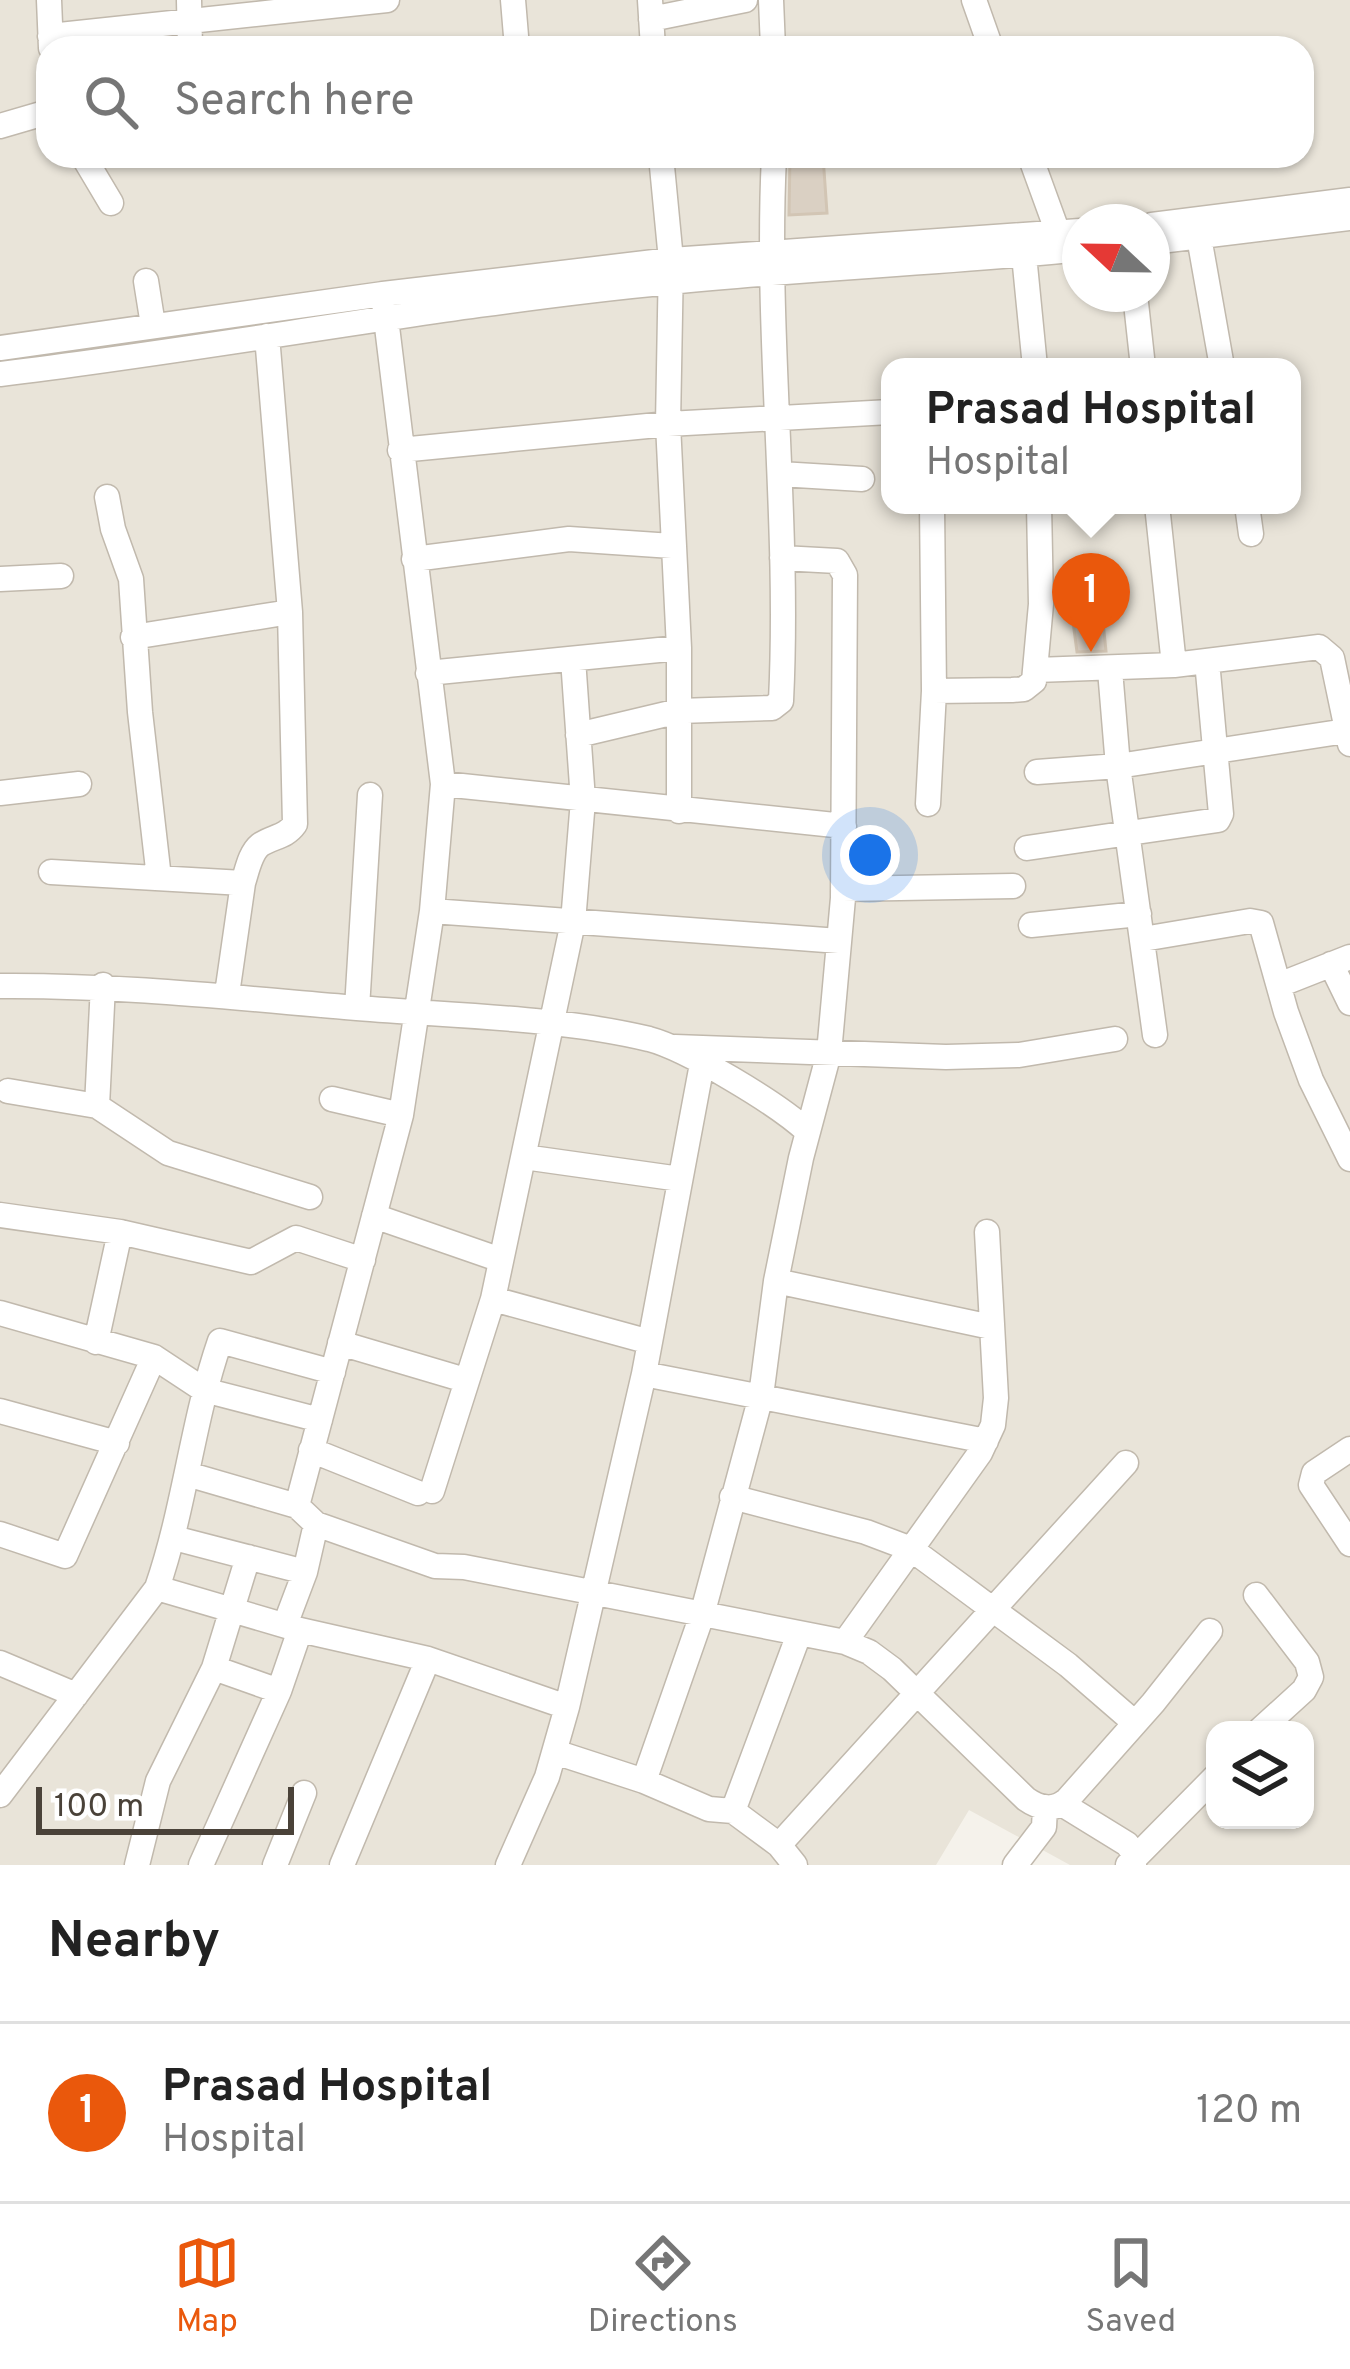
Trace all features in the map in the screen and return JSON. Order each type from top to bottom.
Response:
[{"type":"street","points":[[49,0],[51,36]]},
{"type":"street","points":[[77,36],[189,10],[387,0]]},
{"type":"street","points":[[513,0],[516,36]]},
{"type":"street","points":[[651,9],[745,0]]},
{"type":"street","points":[[770,0],[772,36]]},
{"type":"street","points":[[974,0],[987,36]]},
{"type":"street","points":[[0,126],[36,116]]},
{"type":"street","points":[[90,168],[111,203]]},
{"type":"street","points":[[662,168],[670,271],[668,424],[679,648],[679,811]]},
{"type":"street","points":[[578,735],[679,711],[772,708],[781,701],[780,474],[770,264],[774,168]]},
{"type":"street","points":[[1036,168],[1062,218]]},
{"type":"street","points":[[1170,223],[1350,200]]},
{"type":"street","points":[[1170,240],[1350,218]]},
{"type":"street","points":[[770,264],[1062,233]]},
{"type":"street","points":[[1199,237],[1220,358]]},
{"type":"street","points":[[0,348],[153,325],[384,305],[670,271],[1062,251]]},
{"type":"street","points":[[1024,255],[1034,358]]},
{"type":"street","points":[[146,281],[153,325]]},
{"type":"street","points":[[0,374],[267,336],[384,305]]},
{"type":"street","points":[[297,1506],[401,1115],[432,911],[443,784],[384,305]]},
{"type":"street","points":[[1137,312],[1142,358]]},
{"type":"street","points":[[227,994],[243,883],[254,852],[262,843],[285,836],[295,824],[290,612],[267,336]]},
{"type":"street","points":[[400,450],[668,424],[881,412]]},
{"type":"street","points":[[780,474],[862,479]]},
{"type":"street","points":[[107,497],[131,579],[159,878]]},
{"type":"street","points":[[928,804],[934,691],[932,514]]},
{"type":"street","points":[[934,691],[1031,685],[1041,604],[1039,514]]},
{"type":"street","points":[[1158,514],[1174,665]]},
{"type":"street","points":[[1248,514],[1251,534]]},
{"type":"street","points":[[414,559],[569,539],[672,546]]},
{"type":"street","points":[[644,1781],[702,1615],[761,1396],[776,1281],[807,1131],[829,1053],[843,890],[844,569],[834,560],[782,558]]},
{"type":"street","points":[[0,579],[61,576]]},
{"type":"street","points":[[133,637],[290,612]]},
{"type":"street","points":[[1036,670],[1174,665],[1313,646],[1332,658],[1348,737],[1037,772]]},
{"type":"street","points":[[428,673],[679,648]]},
{"type":"street","points":[[310,1450],[425,1492],[466,1392],[465,1380],[493,1299],[573,922],[583,800],[573,659]]},
{"type":"street","points":[[1027,848],[1218,820],[1207,662]]},
{"type":"street","points":[[1109,670],[1154,1035]]},
{"type":"street","points":[[0,794],[79,784]]},
{"type":"street","points":[[443,784],[844,826]]},
{"type":"street","points":[[357,1008],[370,795]]},
{"type":"street","points":[[51,872],[243,883]]},
{"type":"street","points":[[843,890],[1013,886]]},
{"type":"street","points":[[432,911],[839,941]]},
{"type":"street","points":[[1031,925],[1141,927],[1256,921],[1264,928],[1311,1080],[1350,1160]]},
{"type":"street","points":[[1279,985],[1340,960],[1350,1003]]},
{"type":"street","points":[[0,986],[103,986],[227,994],[637,1037],[702,1064],[775,1105],[807,1131]]},
{"type":"street","points":[[97,1106],[103,986]]},
{"type":"street","points":[[668,1046],[946,1057],[1019,1054],[1115,1039]]},
{"type":"street","points":[[508,1865],[555,1752],[567,1707],[644,1374],[702,1064]]},
{"type":"street","points":[[8,1091],[97,1106],[168,1153],[310,1197]]},
{"type":"street","points":[[332,1099],[401,1115]]},
{"type":"street","points":[[524,1156],[680,1180]]},
{"type":"street","points":[[0,1215],[121,1232],[251,1262],[296,1238],[363,1260]]},
{"type":"street","points":[[374,1216],[501,1260]]},
{"type":"street","points":[[96,1342],[121,1232]]},
{"type":"street","points":[[845,1642],[986,1442],[993,1425],[996,1398],[987,1232]]},
{"type":"street","points":[[776,1281],[991,1328]]},
{"type":"street","points":[[493,1299],[650,1342]]},
{"type":"street","points":[[0,1312],[154,1357],[203,1390],[320,1420]]},
{"type":"street","points":[[0,1796],[157,1588],[174,1538],[203,1390],[220,1341],[333,1372]]},
{"type":"street","points":[[340,1343],[465,1380]]},
{"type":"street","points":[[0,1534],[65,1556],[154,1357]]},
{"type":"street","points":[[644,1374],[986,1442]]},
{"type":"street","points":[[0,1411],[117,1443]]},
{"type":"street","points":[[1350,1449],[1314,1473],[1311,1485],[1350,1544]]},
{"type":"street","points":[[555,1752],[644,1781],[709,1809],[733,1811],[788,1855],[991,1610],[1126,1463]]},
{"type":"street","points":[[187,1474],[297,1506],[316,1524],[435,1566],[464,1567],[845,1642],[869,1652],[920,1693],[1026,1799],[1053,1806],[1123,1841],[1132,1863],[1206,1786]]},
{"type":"street","points":[[732,1497],[866,1532],[911,1549],[1068,1665],[1136,1724]]},
{"type":"street","points":[[201,1865],[279,1690],[316,1524]]},
{"type":"street","points":[[174,1538],[305,1571]]},
{"type":"street","points":[[137,1865],[158,1781],[214,1668],[248,1557]]},
{"type":"street","points":[[157,1588],[428,1659],[567,1707]]},
{"type":"street","points":[[1256,1595],[1307,1662],[1312,1677],[1270,1721]]},
{"type":"street","points":[[1015,1865],[1044,1827],[1053,1806],[1136,1724],[1210,1631]]},
{"type":"street","points":[[733,1811],[799,1634]]},
{"type":"street","points":[[342,1865],[428,1659]]},
{"type":"street","points":[[0,1663],[76,1695]]},
{"type":"street","points":[[214,1668],[279,1690]]},
{"type":"street","points":[[275,1865],[304,1793]]},
{"type":"shaded area","points":[[0,0],[1350,0],[1350,1865],[1070,1865],[969,1810],[936,1865],[0,1865]]},
{"type":"building","points":[[790,168],[824,168],[827,213],[789,215]]},
{"type":"building","points":[[1102,612],[1106,651],[1077,652],[1072,614]]},
{"type":"place","name":"Prasad Hospital","points":[[1091,652]]}]
